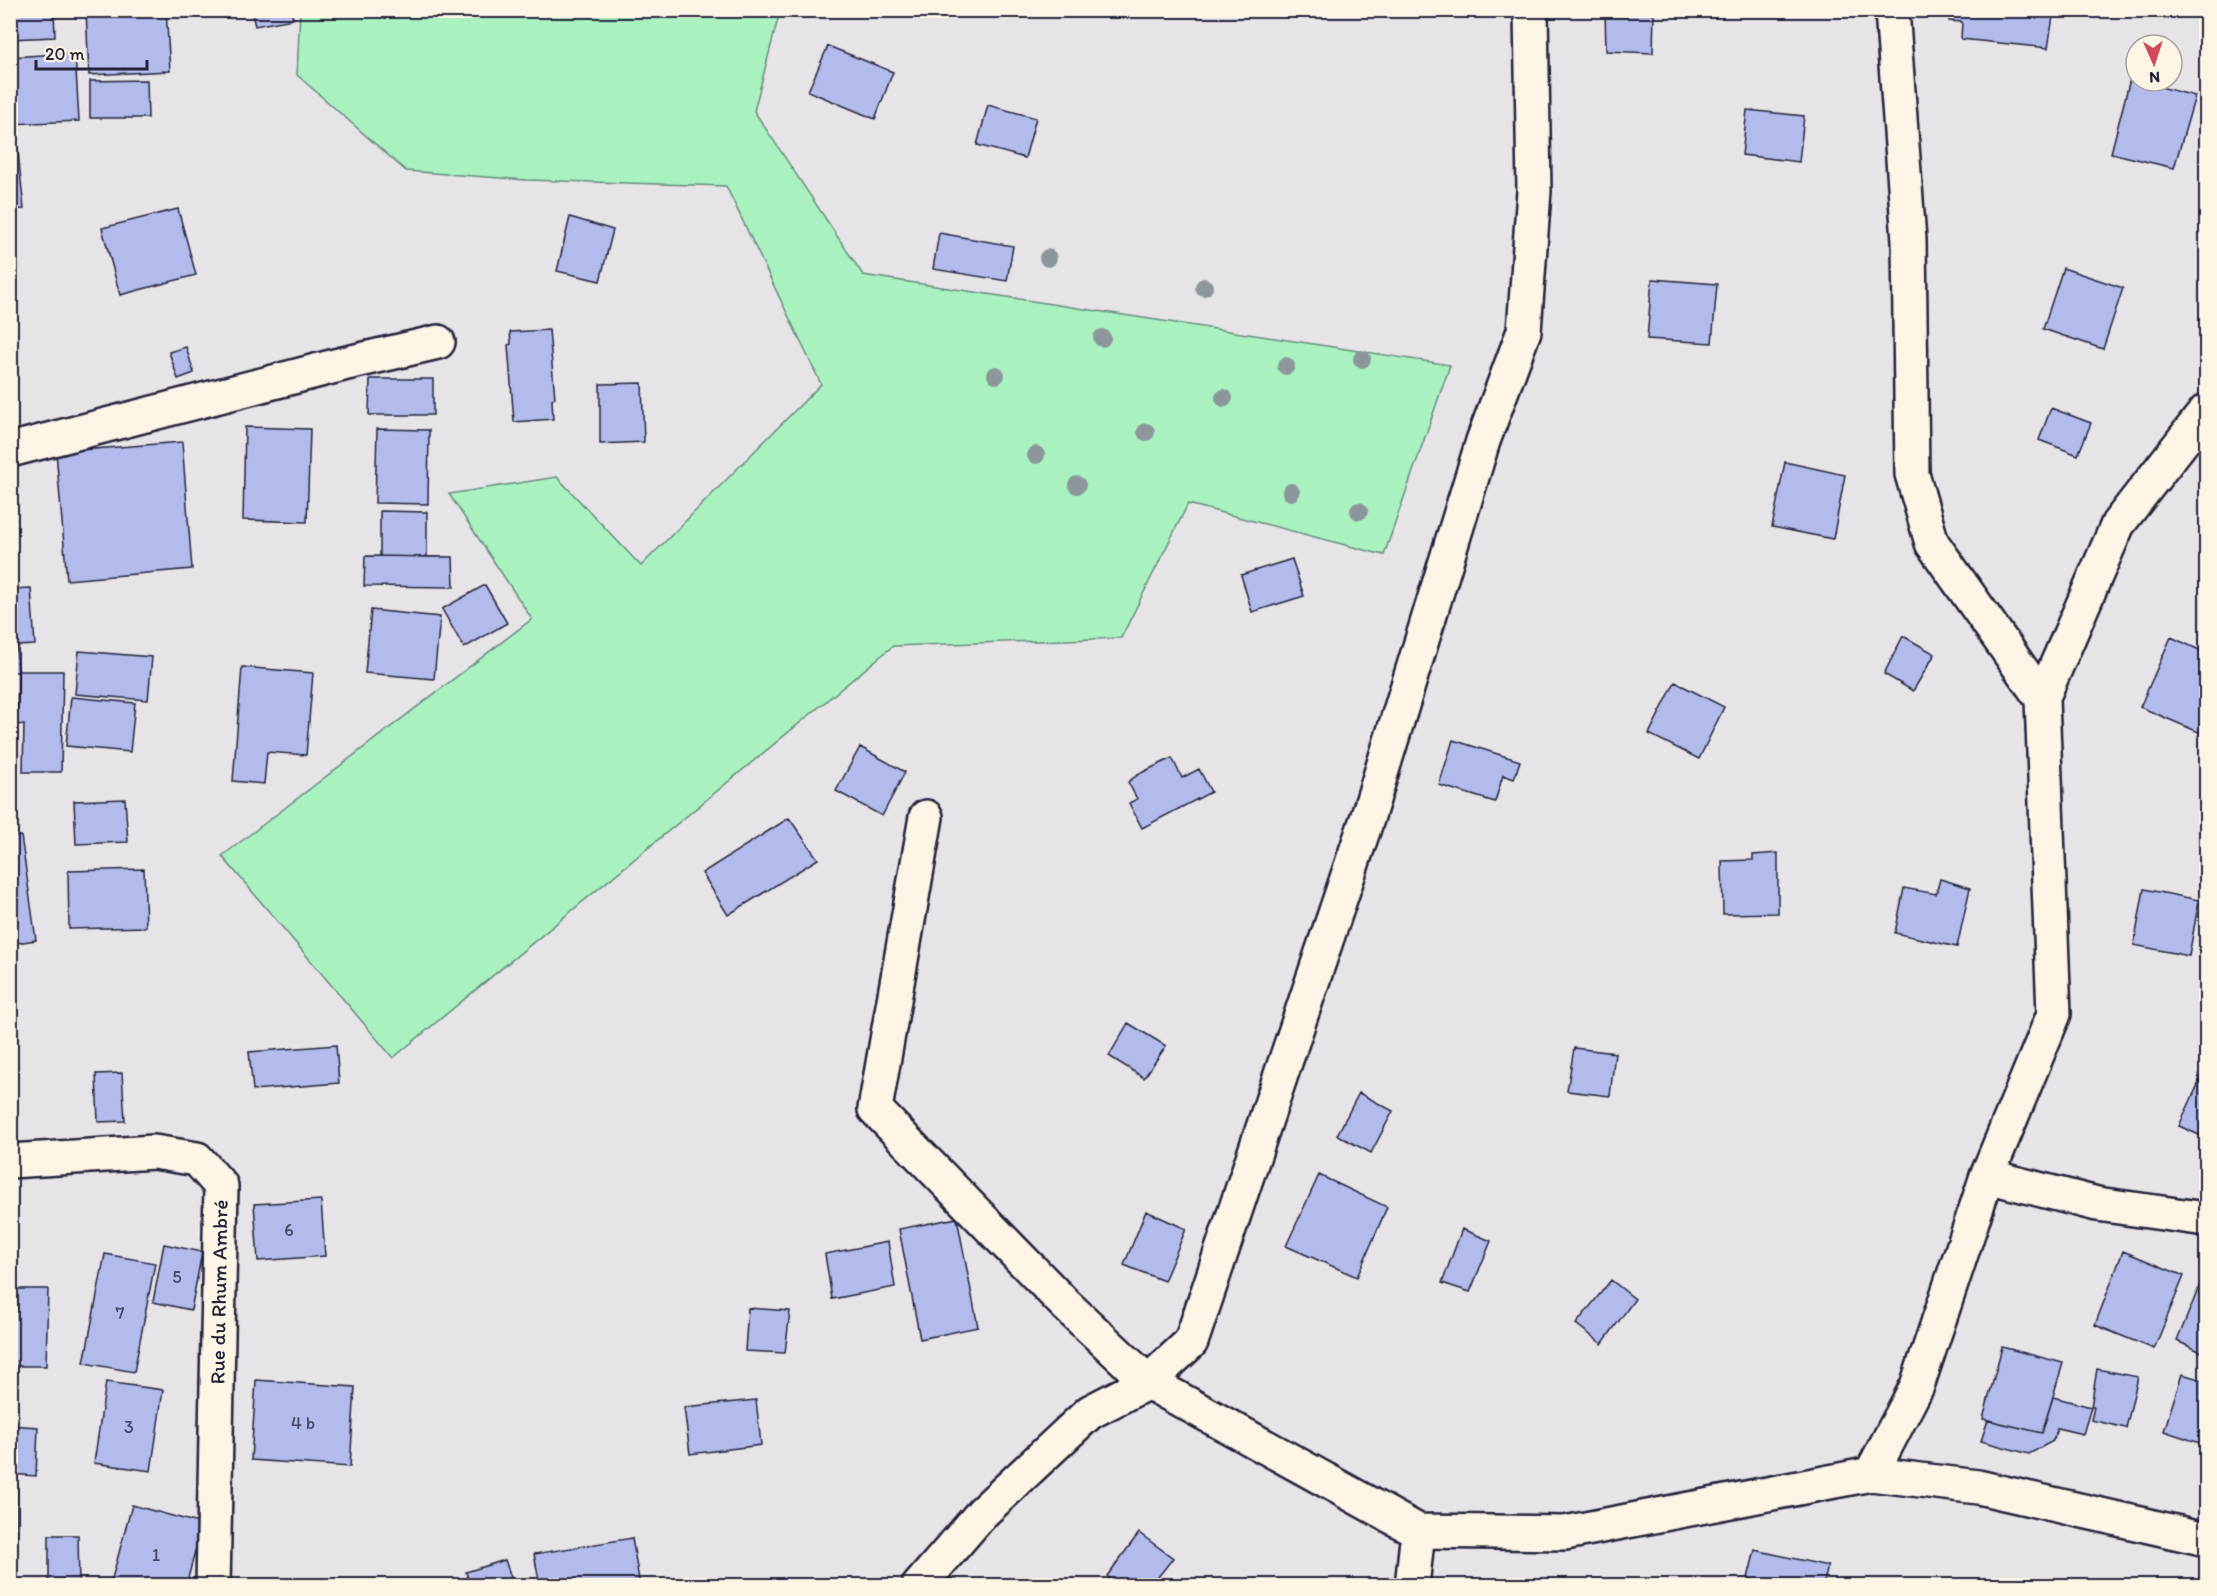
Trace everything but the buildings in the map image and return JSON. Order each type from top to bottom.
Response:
[{"type":"street","points":[[919,1586],[983,1512],[1090,1412],[1148,1382],[1191,1342],[1368,816],[1483,441],[1524,331],[1534,191],[1531,10]]},
{"type":"street","points":[[1892,10],[1908,240],[1912,474],[1932,543],[2042,699]]},
{"type":"street","points":[[10,450],[343,364],[438,342]]},
{"type":"street","points":[[1871,1474],[1917,1386],[1987,1176],[2054,1014],[2042,699],[2118,524],[2206,411]]},
{"type":"street","points":[[926,817],[875,1109],[1065,1304],[1148,1382],[1418,1531],[1564,1533],[1871,1474],[1978,1488],[2206,1539]]},
{"type":"street","name":"Rue du Rhum Ambré","points":[[10,1161],[154,1152],[197,1159],[221,1186],[213,1586]]},
{"type":"street","points":[[1987,1176],[2097,1204],[2206,1219]]},
{"type":"street","points":[[1412,1586],[1418,1531]]},
{"type":"green space","points":[[300,11],[780,11],[754,111],[863,275],[1450,365],[1384,555],[1188,504],[1121,638],[893,646],[393,1058],[222,856],[532,619],[449,494],[557,477],[641,566],[821,384],[726,186],[526,180],[406,171],[297,75]]}]
